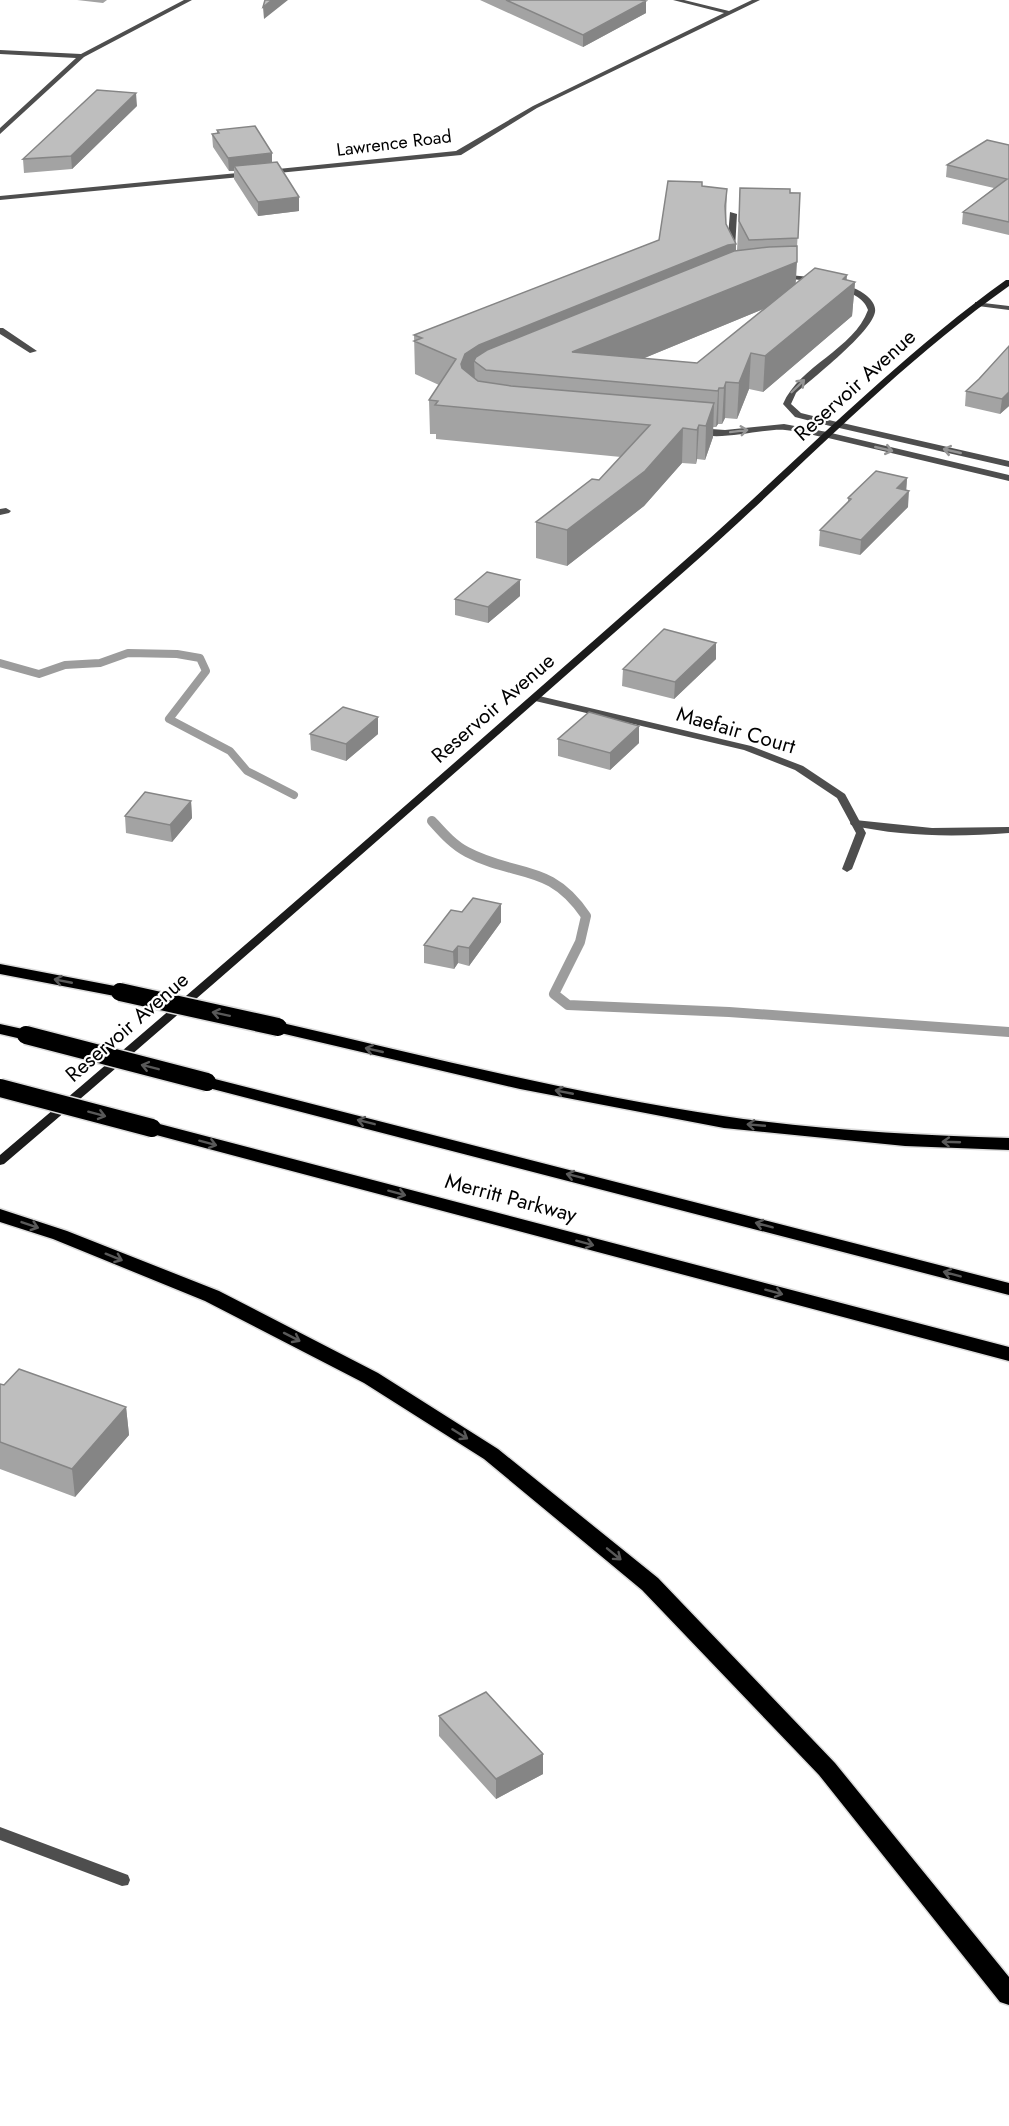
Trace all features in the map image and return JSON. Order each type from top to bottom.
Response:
[{"type":"highway","points":[[0,969],[120,992],[520,1084],[724,1122],[905,1140],[1009,1144]]},
{"type":"highway","name":"Merritt Parkway","points":[[0,1029],[1009,1289]]},
{"type":"highway","name":"Merritt Parkway","points":[[0,1088],[1009,1354]]},
{"type":"highway","points":[[0,1215],[60,1235],[213,1296],[371,1378],[491,1454],[650,1584],[674,1609],[827,1769],[1009,1995]]},
{"type":"main road","name":"Reservoir Avenue","points":[[0,1161],[214,979],[535,698],[738,519],[894,374],[978,304],[1009,282]]},
{"type":"street","points":[[0,132],[82,56],[189,0]]},
{"type":"street","points":[[676,0],[730,13]]},
{"type":"street","name":"Lawrence Road","points":[[0,198],[458,153],[535,107],[757,0]]},
{"type":"street","points":[[0,52],[82,56]]},
{"type":"street","points":[[730,262],[733,214]]},
{"type":"street","points":[[774,276],[804,277],[836,284],[865,298],[872,307],[871,317],[864,327],[788,398],[789,408],[798,415],[1009,464]]},
{"type":"street","points":[[978,304],[1009,308]]},
{"type":"street","points":[[0,330],[33,351]]},
{"type":"street","points":[[683,429],[725,433],[784,427],[1009,478]]},
{"type":"street","name":"Maefair Court","points":[[535,698],[747,748],[799,768],[841,796],[861,833],[847,869]]},
{"type":"street","points":[[855,823],[908,831],[959,833],[1009,830]]},
{"type":"street","points":[[0,1833],[122,1880]]},
{"type":"building","points":[[265,0],[272,0],[263,7]]},
{"type":"building","points":[[506,0],[640,0],[646,1],[583,35]]},
{"type":"building","points":[[97,90],[136,93],[71,156],[23,159]]},
{"type":"building","points":[[255,126],[272,153],[228,158],[212,134],[219,133],[217,130]]},
{"type":"building","points":[[987,140],[1009,145],[1009,222],[963,212],[1007,179],[947,165]]},
{"type":"building","points":[[277,162],[299,197],[258,202],[234,166]]},
{"type":"building","points":[[668,181],[702,182],[702,186],[727,189],[726,224],[736,244],[728,245],[479,345],[465,354],[461,364],[462,368],[478,381],[511,386],[714,403],[706,426],[699,425],[697,430],[683,428],[645,471],[567,530],[536,522],[592,479],[599,480],[650,425],[435,405],[438,401],[429,400],[456,359],[414,341],[422,338],[414,335],[659,240]]},
{"type":"building","points":[[740,188],[790,189],[790,193],[800,193],[798,238],[749,240],[739,221]]},
{"type":"building","points":[[797,246],[797,262],[572,352],[697,363],[815,268],[847,275],[843,279],[855,282],[765,356],[751,353],[739,383],[726,382],[724,388],[719,388],[718,391],[486,370],[474,361],[487,350],[734,251]]},
{"type":"building","points":[[1009,346],[1009,392],[1002,399],[966,391],[979,379]]},
{"type":"building","points":[[876,471],[907,478],[897,488],[909,491],[861,540],[820,530],[851,499],[848,498]]},
{"type":"building","points":[[487,572],[520,580],[488,607],[455,599]]},
{"type":"building","points":[[664,629],[716,643],[675,682],[623,669]]},
{"type":"building","points":[[343,707],[378,717],[346,744],[310,734]]},
{"type":"building","points":[[589,712],[639,726],[610,753],[558,739]]},
{"type":"building","points":[[145,792],[191,801],[170,825],[125,816]]},
{"type":"building","points":[[473,898],[501,904],[469,948],[458,946],[453,952],[424,945],[451,910],[462,912]]},
{"type":"building","points":[[19,1369],[126,1407],[72,1469],[0,1442],[0,1384],[4,1385]]},
{"type":"building","points":[[486,1692],[543,1754],[496,1779],[439,1716]]},
{"type":"waterway","points":[[0,663],[39,674],[65,665],[100,663],[128,653],[177,654],[200,658],[206,671],[169,719],[230,751],[247,771],[294,795]]},
{"type":"waterway","points":[[432,821],[452,842],[467,852],[545,879],[559,887],[573,899],[586,916],[580,942],[554,994],[568,1005],[729,1012],[1009,1032]]}]
